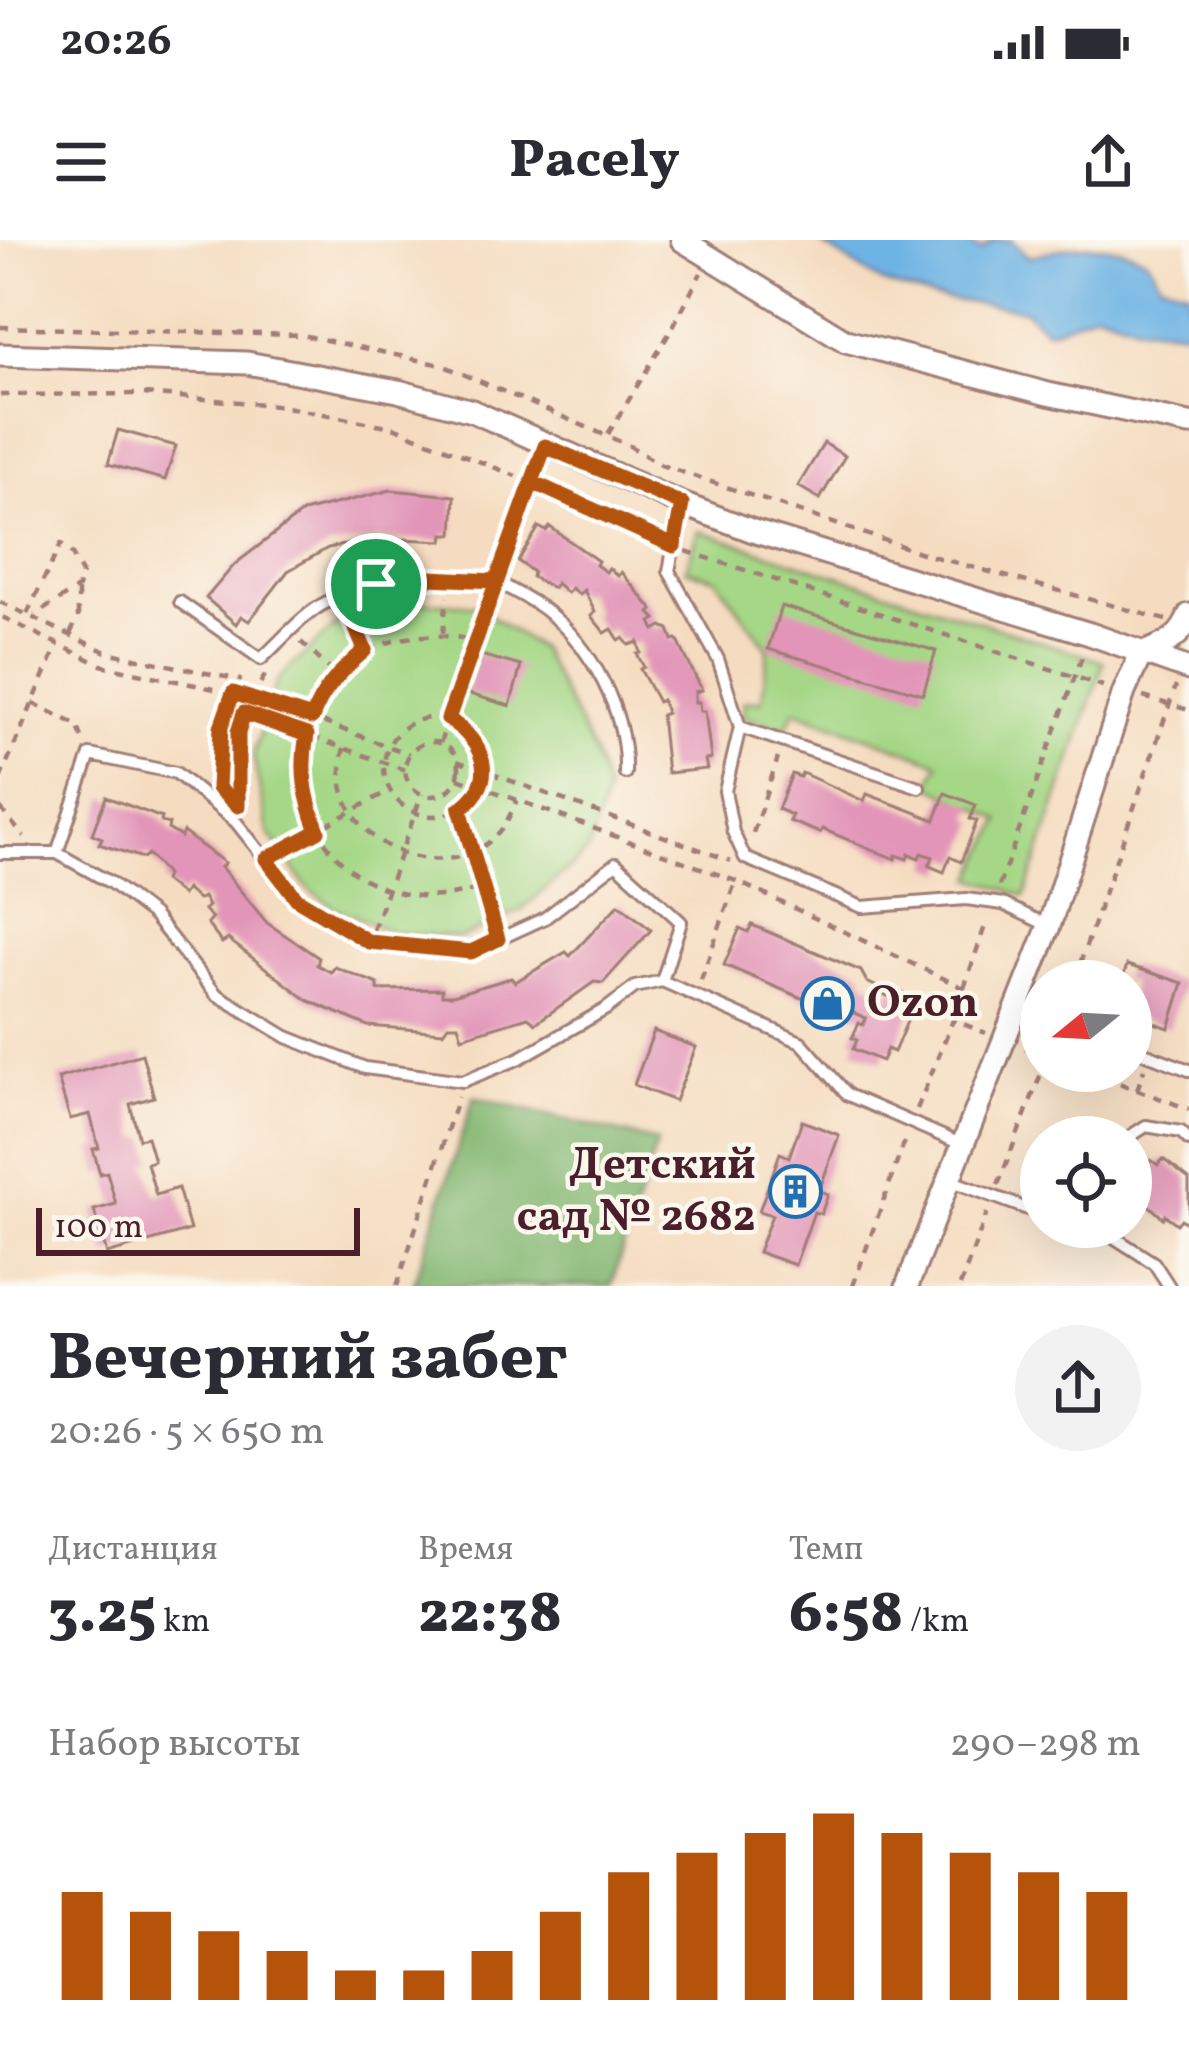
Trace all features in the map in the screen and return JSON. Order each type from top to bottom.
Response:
[{"type":"street","points":[[682,240],[846,341],[1048,394],[1189,424]]},
{"type":"street","points":[[0,355],[247,363],[398,391],[472,411],[756,532],[1186,668]]},
{"type":"street","points":[[907,1286],[1049,926],[1124,692],[1141,654],[1171,642],[1186,626],[1189,615]]},
{"type":"lane","points":[[496,581],[545,446]]},
{"type":"lane","points":[[682,504],[669,572],[718,659],[740,727],[725,791],[733,832],[745,858],[862,907],[967,899],[1004,904],[1049,926]]},
{"type":"lane","points":[[180,602],[261,659],[323,603],[376,584],[496,581],[547,611],[598,668],[626,745],[625,773]]},
{"type":"lane","points":[[740,727],[919,788]]},
{"type":"lane","points":[[57,853],[90,755],[176,772],[236,822],[297,899],[369,942],[471,952],[545,917],[616,862],[682,922],[662,980]]},
{"type":"lane","points":[[0,853],[57,853],[111,883],[153,915],[216,994],[287,1037],[365,1068],[463,1082],[520,1058],[635,987],[662,980],[802,1042],[848,1095],[963,1145]]},
{"type":"lane","points":[[1152,1055],[1187,1066]]},
{"type":"lane","points":[[1152,1127],[1181,1132],[1189,1140]]},
{"type":"lane","points":[[949,1180],[1020,1206]]},
{"type":"lane","points":[[1131,1248],[1154,1263],[1169,1286]]},
{"type":"path","points":[[607,436],[709,257]]},
{"type":"path","points":[[0,395],[144,394],[275,405],[392,427],[742,572],[1189,710]]},
{"type":"path","points":[[29,615],[61,544],[82,574],[78,617],[70,634]]},
{"type":"path","points":[[443,633],[449,579]]},
{"type":"path","points":[[440,743],[496,581]]},
{"type":"path","points":[[29,615],[78,588]]},
{"type":"path","points":[[342,596],[365,650]]},
{"type":"path","points":[[0,602],[106,652],[240,680]]},
{"type":"path","points":[[0,616],[101,665],[252,696],[410,754]]},
{"type":"path","points":[[291,632],[335,675]]},
{"type":"path","points":[[312,718],[335,675],[365,650],[403,637],[443,633],[476,641]]},
{"type":"path","points":[[854,1286],[1090,634]]},
{"type":"path","points":[[0,779],[58,644]]},
{"type":"path","points":[[250,666],[233,693],[221,727],[218,788],[238,806],[238,732],[271,666]]},
{"type":"path","points":[[1081,960],[1186,668]]},
{"type":"path","points":[[233,693],[244,713],[405,770]]},
{"type":"path","points":[[33,703],[77,725],[90,755]]},
{"type":"path","points":[[448,719],[470,733],[480,749],[483,770],[480,786],[460,809],[432,818],[397,802],[383,763],[399,731],[415,721],[448,719]]},
{"type":"path","points":[[307,735],[302,764],[305,798],[327,847],[356,874],[387,892],[430,899],[483,887]]},
{"type":"path","points":[[458,760],[458,778],[443,794],[422,794],[407,780],[410,754],[420,744],[440,743],[458,760],[742,865]]},
{"type":"path","points":[[344,748],[342,786],[351,812],[367,835],[401,854],[438,860],[472,850],[502,829],[517,800]]},
{"type":"path","points":[[458,778],[736,880],[964,988]]},
{"type":"path","points":[[266,859],[389,790]]},
{"type":"path","points":[[369,942],[422,794]]},
{"type":"path","points":[[0,808],[35,851]]},
{"type":"path","points":[[460,809],[498,939]]},
{"type":"path","points":[[600,831],[609,816]]},
{"type":"path","points":[[664,854],[671,838]]},
{"type":"path","points":[[952,1020],[1020,1046]]},
{"type":"path","points":[[397,1286],[463,1082]]},
{"type":"path","points":[[960,1286],[1034,1092]]},
{"type":"path","points":[[1142,1092],[1187,1109],[1189,1097]]},
{"type":"green space","points":[[699,531],[1104,662],[1025,896],[973,878],[1001,820],[929,785],[939,763],[795,710],[786,729],[743,717],[744,701],[762,700],[768,649],[717,579],[686,569]]},
{"type":"green space","points":[[413,601],[474,605],[540,649],[594,754],[606,792],[588,852],[520,911],[461,938],[390,932],[334,907],[307,888],[268,832],[253,755],[277,680],[335,626]]},
{"type":"green space","points":[[474,1097],[657,1142],[611,1286],[413,1286]]},
{"type":"water","points":[[815,240],[962,240],[981,250],[994,240],[1011,240],[1029,257],[1072,247],[1131,252],[1150,263],[1161,282],[1189,290],[1189,331],[1141,326],[1096,311],[1044,329],[1026,311],[1016,308],[934,298],[883,283]]},
{"type":"building","points":[[118,430],[176,446],[165,480],[108,464]]},
{"type":"building","points":[[824,443],[845,456],[820,499],[798,486]]},
{"type":"building","points":[[391,490],[455,496],[453,534],[444,534],[443,541],[380,538],[328,548],[288,571],[249,621],[241,616],[236,624],[206,598],[235,564],[303,512]]},
{"type":"building","points":[[539,527],[546,531],[550,527],[606,572],[609,568],[618,576],[621,572],[653,610],[655,630],[662,626],[677,639],[702,690],[695,692],[695,702],[705,711],[711,759],[705,760],[707,769],[667,773],[661,715],[666,713],[640,669],[644,667],[637,654],[641,653],[638,642],[629,645],[619,640],[612,629],[605,633],[591,616],[595,612],[584,590],[579,594],[571,588],[567,593],[556,583],[553,588],[532,577],[533,572],[518,561]]},
{"type":"building","points":[[781,606],[936,651],[923,694],[768,649]]},
{"type":"building","points":[[477,654],[521,666],[510,706],[466,693]]},
{"type":"building","points":[[802,773],[864,801],[867,794],[935,820],[945,793],[976,805],[970,819],[977,821],[961,862],[950,857],[944,872],[929,866],[933,857],[921,853],[919,858],[909,854],[907,859],[896,855],[895,859],[822,829],[820,833],[789,821],[792,815],[778,809],[792,774],[800,777]]},
{"type":"building","points":[[106,797],[162,818],[181,837],[183,832],[225,863],[221,867],[267,923],[319,958],[317,965],[378,984],[378,990],[442,989],[442,995],[453,995],[511,978],[515,982],[566,952],[570,956],[619,904],[651,930],[603,983],[594,982],[536,1023],[528,1017],[462,1037],[458,1025],[448,1025],[443,1032],[368,1026],[307,1000],[228,939],[222,943],[207,924],[212,918],[204,910],[208,906],[203,897],[198,900],[186,889],[182,895],[164,881],[166,875],[148,854],[143,858],[99,844],[102,838],[92,834]]},
{"type":"building","points":[[752,925],[861,971],[875,990],[887,996],[891,988],[903,993],[897,1006],[911,1012],[894,1052],[887,1049],[882,1061],[853,1049],[857,1040],[852,1038],[866,1018],[845,1009],[842,1015],[724,965],[740,928],[748,932]]},
{"type":"building","points":[[1152,973],[1183,983],[1169,1028],[1152,1022]]},
{"type":"building","points":[[654,1031],[696,1047],[675,1101],[634,1085]]},
{"type":"building","points":[[142,1054],[154,1097],[130,1104],[139,1139],[147,1137],[154,1161],[147,1163],[156,1195],[178,1188],[190,1230],[107,1254],[94,1210],[116,1204],[107,1172],[100,1174],[90,1114],[70,1119],[58,1078]]},
{"type":"building","name":"Детский сад № 2682","points":[[802,1121],[839,1135],[819,1191],[828,1194],[821,1214],[814,1212],[795,1265],[758,1252],[772,1215],[759,1211],[780,1153],[789,1157]]},
{"type":"building","points":[[1163,1159],[1189,1179],[1189,1225],[1181,1219],[1177,1224],[1163,1218],[1152,1208],[1152,1161],[1158,1165]]},
{"type":"place","name":"Ozon","points":[[828,1004]]},
{"type":"place","name":"Детский сад № 2682","points":[[795,1192]]},
{"type":"route","points":[[545,446],[682,504],[674,546],[532,482],[448,719],[470,733],[480,749],[483,770],[480,786],[460,809],[498,939],[471,952],[369,942],[297,899],[266,859],[318,831],[305,798],[302,764],[307,735],[244,713],[238,732],[238,806],[218,788],[221,727],[233,693],[312,718],[335,675],[365,650],[342,596],[376,584],[429,578],[496,581],[545,446]]}]
